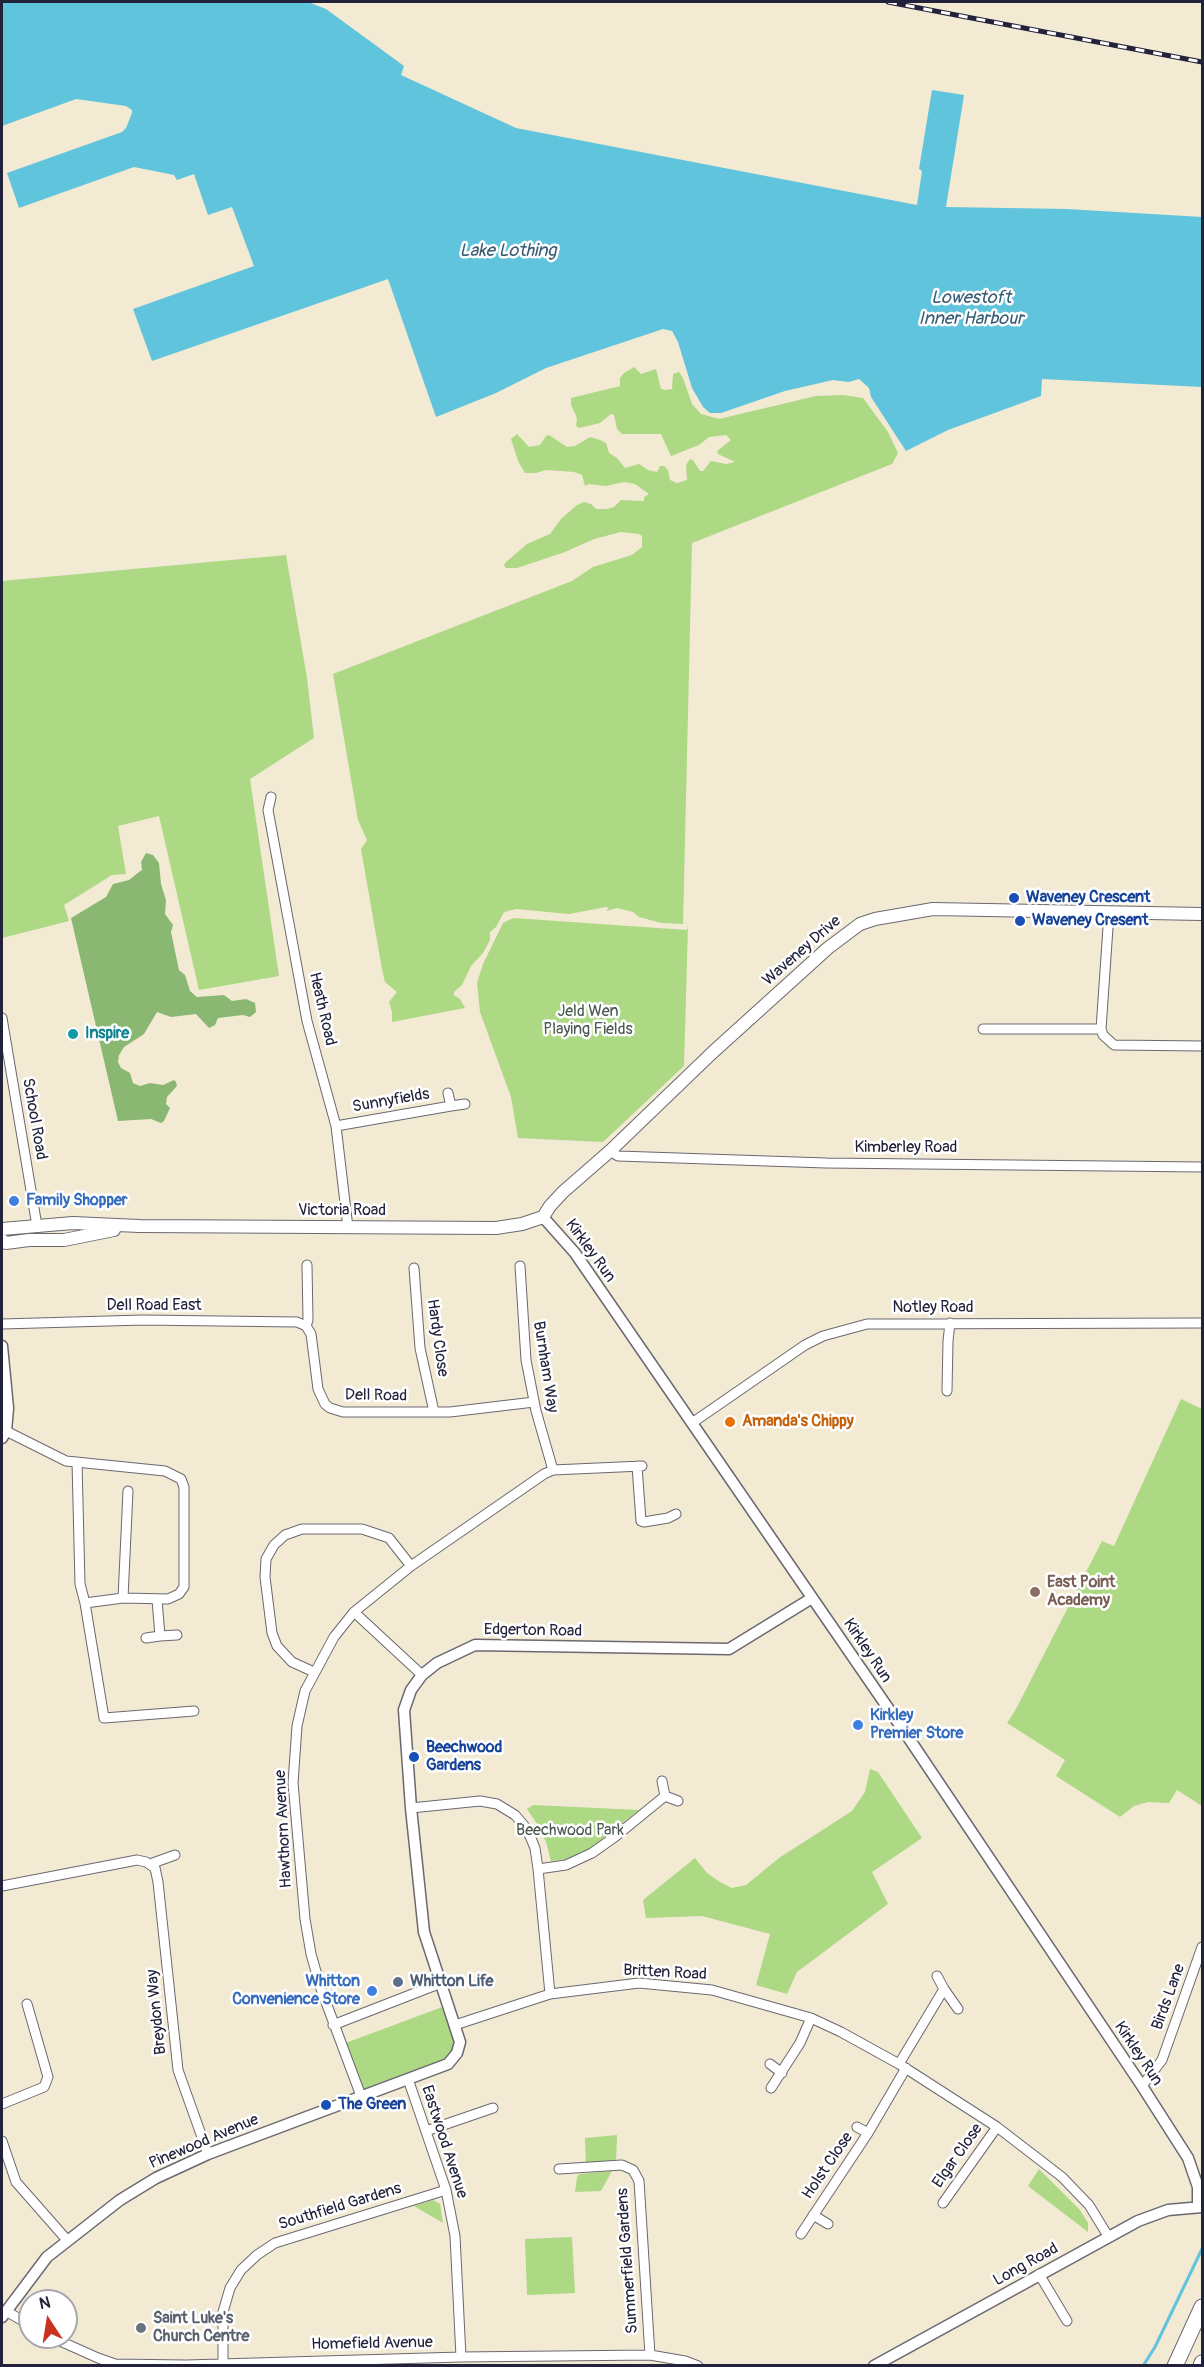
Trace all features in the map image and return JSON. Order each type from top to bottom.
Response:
[{"type":"highway","points":[[1175,2366],[1201,2312]]},
{"type":"main road","name":"Waveney Drive","points":[[543,1217],[563,1192],[610,1151],[713,1052],[819,956],[860,924],[875,919],[933,909],[1203,914]]},
{"type":"main road","name":"Victoria Road","points":[[2,1229],[73,1223],[139,1226],[496,1228],[522,1224],[543,1217]]},
{"type":"main road","name":"Victoria Road","points":[[2,1240],[6,1243],[64,1240],[139,1226]]},
{"type":"street","name":"Heath Road","points":[[271,797],[268,810],[307,1021],[336,1126],[348,1228]]},
{"type":"street","points":[[1109,913],[1101,1029],[1103,1035],[1114,1045],[1203,1046]]},
{"type":"street","name":"School Road","points":[[2,1018],[37,1226]]},
{"type":"street","points":[[983,1029],[1101,1029]]},
{"type":"street","name":"Sunnyfields","points":[[448,1093],[451,1106]]},
{"type":"street","name":"Sunnyfields","points":[[336,1126],[465,1104]]},
{"type":"street","name":"Kimberley Road","points":[[610,1151],[618,1156],[826,1163],[1203,1167]]},
{"type":"street","name":"Kirkley Run","points":[[543,1217],[575,1253],[1142,2086],[1188,2158],[1198,2187],[1200,2207]]},
{"type":"street","name":"Dell Road","points":[[307,1265],[308,1320],[306,1326],[311,1334],[318,1389],[325,1404],[330,1408],[343,1412],[450,1412],[534,1402]]},
{"type":"street","name":"Burnham Way","points":[[520,1266],[524,1350],[534,1402],[553,1470]]},
{"type":"street","name":"Hardy Close","points":[[414,1269],[420,1348],[434,1412]]},
{"type":"street","name":"Dell Road East","points":[[2,1324],[143,1320],[297,1322],[306,1326]]},
{"type":"street","points":[[947,1391],[950,1323]]},
{"type":"street","name":"Notley Road","points":[[692,1423],[805,1345],[823,1336],[867,1324],[1203,1323]]},
{"type":"street","points":[[2,1347],[8,1408],[4,1435],[57,1458],[165,1471],[181,1479],[184,1587],[179,1594],[168,1599],[123,1598],[85,1603]]},
{"type":"street","points":[[77,1462],[78,1570],[104,1718],[194,1711]]},
{"type":"street","name":"Hawthorn Avenue","points":[[361,2096],[333,2025],[311,1954],[305,1919],[293,1783],[297,1726],[305,1691],[314,1672],[334,1637],[354,1612],[411,1566],[553,1470],[640,1466],[641,1521],[668,1518],[676,1514]]},
{"type":"street","points":[[123,1598],[128,1491]]},
{"type":"street","points":[[314,1672],[292,1662],[277,1646],[272,1633],[265,1577],[266,1559],[274,1545],[285,1535],[302,1529],[362,1529],[389,1538],[411,1566]]},
{"type":"street","name":"Edgerton Road","points":[[457,2053],[460,2042],[424,1932],[411,1808],[404,1710],[411,1690],[422,1675],[437,1663],[475,1645],[729,1649],[812,1598]]},
{"type":"street","points":[[157,1600],[160,1636]]},
{"type":"street","points":[[354,1612],[422,1675]]},
{"type":"street","points":[[146,1638],[177,1635]]},
{"type":"street","points":[[662,1781],[665,1796]]},
{"type":"street","points":[[538,1869],[566,1865],[592,1852],[665,1796]]},
{"type":"street","points":[[665,1796],[678,1801]]},
{"type":"street","points":[[411,1808],[480,1801],[497,1804],[516,1815],[527,1829],[535,1848],[538,1869],[550,1994]]},
{"type":"street","points":[[2,1886],[136,1860],[150,1864],[175,1855]]},
{"type":"street","name":"Breydon Way","points":[[150,1864],[155,1868],[158,1882],[178,2070],[207,2154]]},
{"type":"street","name":"Birds Lane","points":[[1142,2086],[1162,2060],[1203,1947]]},
{"type":"street","points":[[937,1976],[958,2009]]},
{"type":"street","points":[[333,2025],[441,1983]]},
{"type":"street","name":"Britten Road","points":[[455,2025],[550,1994],[639,1983],[712,1990],[811,2018],[903,2066],[997,2127],[1062,2177],[1089,2205],[1108,2236]]},
{"type":"street","points":[[903,2066],[944,1989]]},
{"type":"street","points":[[2,2104],[44,2087],[48,2077],[27,2004]]},
{"type":"street","points":[[771,2088],[800,2043],[811,2018]]},
{"type":"street","name":"Pinewood Avenue","points":[[4,2314],[47,2257],[120,2200],[156,2178],[207,2154],[448,2064],[457,2053]]},
{"type":"street","points":[[770,2064],[782,2073]]},
{"type":"street","name":"Holst Close","points":[[801,2234],[868,2133],[903,2066]]},
{"type":"street","name":"Eastwood Avenue","points":[[408,2079],[446,2190],[455,2236],[460,2357]]},
{"type":"street","points":[[426,2131],[493,2108]]},
{"type":"street","name":"Holst Close","points":[[857,2127],[868,2133]]},
{"type":"street","name":"Elgar Close","points":[[943,2203],[997,2127]]},
{"type":"street","points":[[2,2141],[16,2182],[68,2240]]},
{"type":"street","name":"Summerfield Gardens","points":[[559,2169],[622,2165],[633,2170],[639,2181],[650,2355]]},
{"type":"street","name":"Southfield Gardens","points":[[223,2364],[223,2312],[230,2288],[241,2270],[257,2255],[275,2242],[446,2190]]},
{"type":"street","name":"Long Road","points":[[874,2366],[1138,2221],[1168,2210],[1200,2207]]},
{"type":"street","name":"Holst Close","points":[[813,2215],[828,2224]]},
{"type":"street","points":[[1039,2274],[1067,2321]]},
{"type":"street","points":[[4,2314],[18,2320]]},
{"type":"street","name":"Homefield Avenue","points":[[78,2349],[115,2364],[401,2362],[460,2357],[518,2361],[650,2355],[685,2361],[698,2366]]},
{"type":"green space","points":[[634,367],[641,374],[656,369],[661,389],[666,390],[672,389],[673,374],[679,372],[692,404],[701,414],[719,419],[816,396],[843,395],[863,398],[888,432],[898,453],[892,464],[692,543],[683,924],[661,923],[617,908],[606,911],[609,908],[606,907],[569,914],[516,909],[504,912],[496,927],[490,932],[490,940],[483,953],[471,966],[462,985],[454,992],[465,1008],[392,1022],[389,1002],[397,992],[385,982],[382,969],[361,849],[367,840],[358,820],[333,674],[572,581],[593,567],[632,555],[642,547],[642,536],[621,532],[594,539],[565,552],[517,568],[506,568],[504,565],[506,562],[527,544],[550,534],[561,519],[577,505],[584,502],[596,509],[607,509],[614,507],[621,500],[644,501],[644,497],[649,494],[635,484],[624,482],[606,486],[588,484],[585,486],[582,475],[574,472],[546,470],[525,473],[518,461],[511,439],[517,434],[529,447],[540,445],[549,435],[567,447],[575,446],[590,437],[600,440],[606,443],[609,453],[617,458],[625,468],[639,464],[648,470],[657,472],[660,466],[664,466],[668,470],[670,480],[677,483],[687,480],[686,465],[690,459],[700,471],[703,471],[711,461],[726,464],[735,462],[718,454],[717,451],[731,440],[726,435],[709,437],[699,445],[671,456],[661,434],[622,434],[617,429],[614,415],[611,414],[600,423],[579,428],[576,426],[577,418],[571,405],[571,398],[620,386],[620,378]]},
{"type":"green space","points":[[286,555],[307,678],[314,738],[250,779],[279,976],[199,990],[159,816],[118,826],[126,874],[112,875],[64,905],[69,921],[2,938],[2,581]]},
{"type":"green space","points":[[146,853],[153,855],[159,863],[161,884],[166,900],[165,914],[173,925],[171,932],[179,970],[185,975],[190,991],[197,997],[224,995],[232,1001],[246,999],[255,1003],[256,1012],[250,1017],[243,1015],[218,1018],[215,1025],[209,1028],[196,1014],[171,1017],[157,1012],[144,1034],[124,1047],[118,1062],[121,1068],[130,1073],[133,1083],[140,1086],[150,1083],[163,1085],[174,1080],[176,1082],[177,1086],[167,1097],[166,1104],[170,1108],[161,1123],[151,1119],[118,1121],[71,918],[106,897],[113,884],[129,880],[142,870],[141,862]]},
{"type":"green space","name":"Jeld Wen Playing Fields","points":[[513,918],[687,930],[688,925],[684,1066],[603,1142],[518,1138],[511,1097],[480,1012],[477,983],[483,964],[503,923]]},
{"type":"green space","points":[[1181,1399],[1202,1409],[1202,1806],[1177,1790],[1169,1803],[1148,1802],[1134,1806],[1120,1817],[1056,1776],[1065,1760],[1007,1723],[1102,1541],[1114,1546]]},
{"type":"green space","points":[[870,1769],[878,1772],[922,1838],[872,1872],[888,1904],[797,1972],[787,1994],[756,1985],[770,1934],[702,1916],[646,1918],[643,1900],[695,1858],[707,1873],[720,1882],[732,1888],[746,1885],[779,1858],[852,1811],[865,1792]]},
{"type":"green space","name":"Beechwood Park","points":[[533,1805],[639,1810],[591,1848],[569,1859],[551,1861],[546,1842],[527,1809]]},
{"type":"green space","points":[[445,2006],[457,2041],[454,2051],[445,2061],[361,2093],[343,2044]]},
{"type":"green space","points":[[617,2135],[616,2162],[586,2164],[585,2138]]},
{"type":"green space","points":[[1039,2169],[1080,2210],[1088,2223],[1088,2232],[1028,2186]]},
{"type":"green space","points":[[612,2171],[601,2191],[575,2192],[579,2174]]},
{"type":"green space","points":[[433,2200],[440,2204],[443,2223],[414,2206]]},
{"type":"green space","points":[[572,2237],[575,2293],[527,2295],[525,2239]]},
{"type":"water","name":"Lake Lothing","points":[[2,2],[308,2],[326,9],[404,66],[401,75],[516,128],[917,205],[922,171],[919,169],[932,90],[964,95],[946,207],[1067,209],[1202,217],[1202,387],[1042,379],[1041,396],[948,430],[906,451],[871,397],[869,388],[859,379],[849,382],[833,380],[785,391],[721,413],[710,413],[703,407],[692,388],[678,342],[672,331],[663,329],[546,368],[496,393],[436,417],[388,279],[152,361],[133,309],[254,266],[232,207],[208,215],[194,174],[177,180],[174,175],[134,167],[19,208],[7,173],[122,132],[126,128],[132,110],[126,106],[76,99],[2,126]]},
{"type":"waterway","points":[[1143,2366],[1155,2347],[1202,2249]]},
{"type":"railway","points":[[888,2],[1202,62]]},
{"type":"place","name":"Waveney Crescent","points":[[1014,898]]},
{"type":"place","name":"Waveney Cresent","points":[[1020,921]]},
{"type":"place","name":"Inspire","points":[[73,1034]]},
{"type":"place","name":"Family Shopper","points":[[14,1201]]},
{"type":"place","name":"Amanda's Chippy","points":[[730,1422]]},
{"type":"place","name":"East Point Academy","points":[[1035,1592]]},
{"type":"place","name":"Kirkley Premier Store","points":[[858,1725]]},
{"type":"place","name":"Beechwood Gardens","points":[[414,1757]]},
{"type":"place","name":"Whitton Life","points":[[398,1982]]},
{"type":"place","name":"Whitton Convenience Store","points":[[372,1991]]},
{"type":"place","name":"The Green","points":[[326,2105]]},
{"type":"place","name":"Saint Luke's Church Centre","points":[[141,2328]]},
{"type":"water label","name":"Lowestoft Inner Harbour","points":[[971,308]]}]
